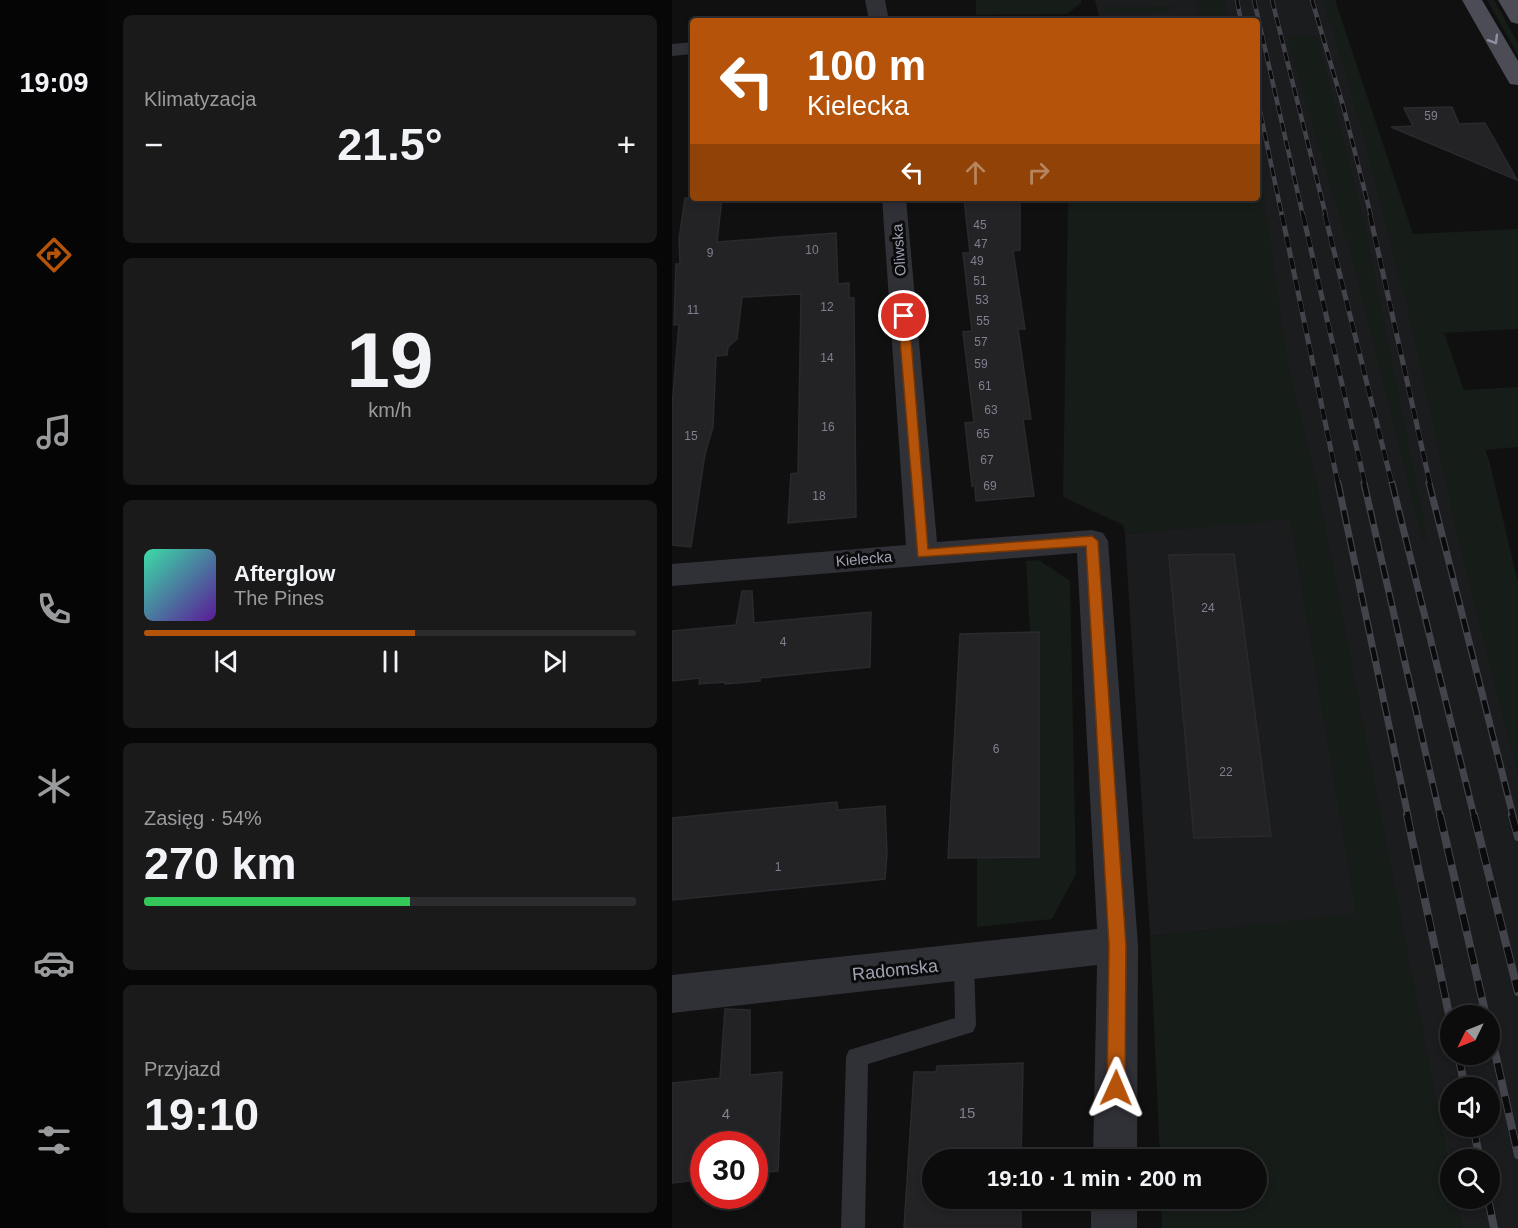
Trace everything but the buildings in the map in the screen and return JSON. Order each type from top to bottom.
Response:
[{"type":"main road","points":[[1472,0],[1518,79]]},
{"type":"main road","points":[[1508,0],[1518,17]]},
{"type":"street","points":[[875,0],[878,18]]},
{"type":"street","points":[[672,50],[690,48]]},
{"type":"street","name":"Oliwska","points":[[894,201],[922,554]]},
{"type":"street","name":"Kielecka","points":[[672,575],[1092,541],[1118,945]]},
{"type":"street","points":[[1115,1149],[1118,945]]},
{"type":"street","name":"Radomska","points":[[672,994],[1118,945]]},
{"type":"street","points":[[1114,1209],[1114,1228]]},
{"type":"lane","points":[[853,1228],[857,1057],[966,1025],[964,963]]},
{"type":"shaded area","points":[[976,0],[1081,0],[1081,3],[1067,14],[976,15]]},
{"type":"shaded area","points":[[1095,0],[1335,0],[1443,333],[1489,461],[1518,583],[1518,1228],[1461,1228],[1458,1209],[1500,1209],[1500,1149],[1445,1149],[1443,1137],[1500,1137],[1500,1077],[1440,1077],[1440,1121],[1397,900],[1356,915],[1150,936],[1125,534],[1290,518],[1257,201],[1260,201],[1260,18],[1099,18]]},
{"type":"shaded area","points":[[1197,0],[1224,0],[1228,18],[1190,18],[1198,12]]},
{"type":"shaded area","points":[[1323,0],[1335,0],[1413,234],[1518,229],[1518,329],[1444,333],[1464,390],[1518,387],[1518,447],[1484,450],[1518,583],[1518,775],[1460,547],[1406,302],[1352,96]]},
{"type":"shaded area","points":[[1487,0],[1494,0],[1518,43],[1518,55]]},
{"type":"shaded area","points":[[1173,6],[1161,12],[1141,14],[1106,11],[1105,7]]},
{"type":"shaded area","points":[[1317,36],[1363,217],[1428,541],[1422,540],[1356,273],[1287,37]]},
{"type":"shaded area","points":[[1260,171],[1287,358],[1318,489],[1440,1121],[1440,1137],[1443,1137],[1445,1149],[1440,1149],[1440,1209],[1458,1209],[1461,1228],[1162,1228],[1161,1209],[1267,1209],[1267,1149],[1160,1149],[1150,936],[1356,914],[1290,519],[1125,534],[1123,525],[1063,497],[1068,201],[1260,201]]},
{"type":"shaded area","points":[[1039,560],[1070,581],[1076,874],[1052,919],[977,927],[977,858],[1039,856],[1039,633],[1030,632],[1026,561]]},
{"type":"railway","points":[[1237,0],[1240,18]]},
{"type":"railway","points":[[1254,0],[1258,18]]},
{"type":"railway","points":[[1272,0],[1326,216]]},
{"type":"railway","points":[[1312,0],[1344,109],[1371,216]]},
{"type":"railway","points":[[1260,26],[1303,216]]},
{"type":"railway","points":[[1260,111],[1282,216]]},
{"type":"railway","points":[[1282,215],[1338,484]]},
{"type":"railway","points":[[1303,215],[1365,484]]},
{"type":"railway","points":[[1325,215],[1392,484]]},
{"type":"railway","points":[[1370,215],[1430,484]]},
{"type":"railway","points":[[1338,483],[1408,816]]},
{"type":"railway","points":[[1364,483],[1440,816]]},
{"type":"railway","points":[[1392,483],[1474,816]]},
{"type":"railway","points":[[1429,483],[1513,816]]},
{"type":"railway","points":[[1407,815],[1447,1005]]},
{"type":"railway","points":[[1440,815],[1483,1005]]},
{"type":"railway","points":[[1474,815],[1518,992]]},
{"type":"railway","points":[[1512,815],[1518,837]]},
{"type":"railway","points":[[1460,1065],[1463,1077]]},
{"type":"railway","points":[[1498,1065],[1518,1155]]},
{"type":"railway","points":[[1475,1137],[1478,1149]]},
{"type":"railway","points":[[1490,1209],[1494,1228]]},
{"type":"route","points":[[904,316],[922,554],[1092,541],[1118,945],[1116,1088]]}]
